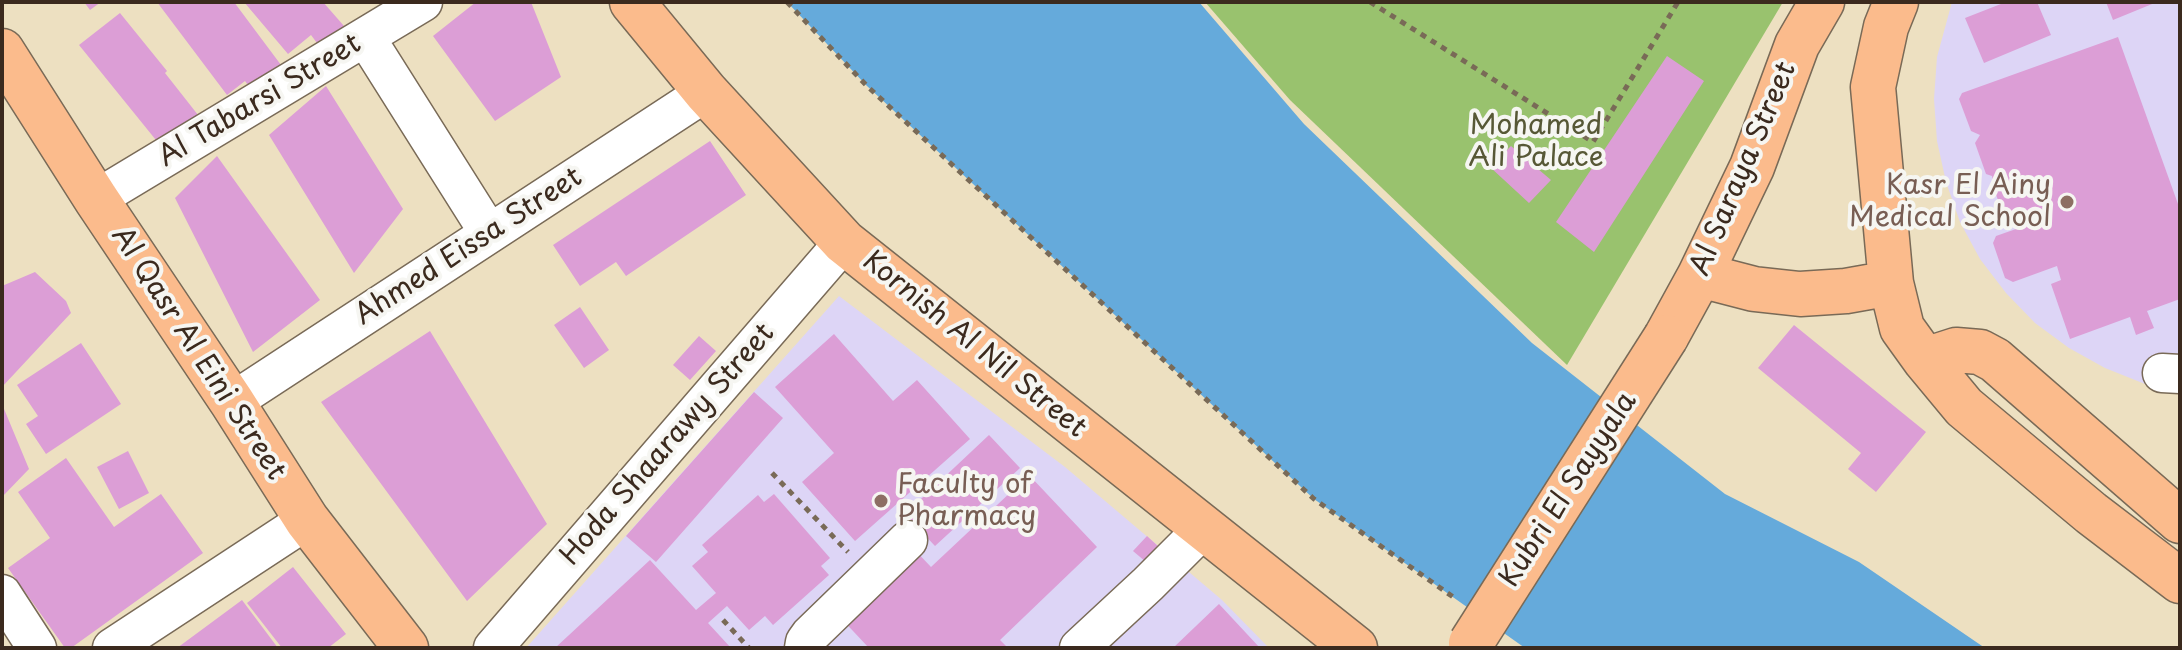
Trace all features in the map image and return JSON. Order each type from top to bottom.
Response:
[{"type":"main road","name":"Kornish Al Nil Street","points":[[632,2],[706,92],[844,242],[1355,648]]},
{"type":"main road","name":"Al Saraya Street","points":[[1666,337],[1752,167],[1797,45],[1822,2]]},
{"type":"main road","points":[[1896,2],[1886,27],[1873,87],[1891,283],[1902,328],[1964,407],[2091,513],[2180,581]]},
{"type":"main road","name":"Al Qasr Al Eini Street","points":[[2,51],[307,520],[406,648]]},
{"type":"main road","points":[[1700,275],[1754,289],[1800,294],[1846,291],[1891,283]]},
{"type":"main road","name":"Kubri El Sayyala","points":[[1468,632],[1666,337]]},
{"type":"main road","points":[[1925,360],[1956,350],[1980,352],[1995,360],[2180,521]]},
{"type":"street","name":"Al Tabarsi Street","points":[[96,199],[423,2]]},
{"type":"street","points":[[366,38],[489,233]]},
{"type":"street","name":"Ahmed Eissa Street","points":[[232,402],[706,92]]},
{"type":"street","name":"Hoda Shaarawy Street","points":[[493,648],[844,242]]},
{"type":"street","points":[[112,648],[307,520]]},
{"type":"street","points":[[1079,648],[1204,528]]},
{"type":"street","points":[[804,648],[810,635],[908,540]]},
{"type":"street","points":[[2,594],[37,648]]},
{"type":"path","points":[[787,2],[867,86],[1314,499],[1468,632]]},
{"type":"path","points":[[1370,2],[1593,142],[1678,2]]},
{"type":"path","points":[[772,473],[871,576]]},
{"type":"path","points":[[723,620],[749,648]]},
{"type":"shaded area","name":"Kasr El Ainy Medical School","points":[[1952,2],[2180,2],[2180,392],[2145,384],[2105,368],[2069,348],[2035,323],[2006,293],[1980,259],[1960,222],[1946,182],[1937,141],[1934,99],[1937,57]]},
{"type":"shaded area","name":"Faculty of Pharmacy","points":[[839,296],[1065,467],[1222,600],[1269,648],[526,648]]},
{"type":"green space","name":"Mohamed Ali Palace","points":[[1205,2],[1783,2],[1567,365],[1290,100]]},
{"type":"water","points":[[787,2],[1199,2],[1304,124],[1532,343],[1725,494],[1859,562],[1985,648],[1525,648],[1314,499],[867,86]]},
{"type":"building","points":[[84,2],[101,2],[90,10]]},
{"type":"building","points":[[157,2],[234,2],[284,69],[253,92],[245,81],[227,95]]},
{"type":"building","points":[[244,2],[323,2],[344,26],[320,47],[311,35],[288,54]]},
{"type":"building","points":[[476,2],[531,2],[561,77],[495,121],[433,36]]},
{"type":"building","points":[[2006,2],[2037,2],[2051,35],[1984,63],[1965,18]]},
{"type":"building","points":[[2106,2],[2157,2],[2113,20]]},
{"type":"building","points":[[120,13],[202,120],[164,150],[79,45]]},
{"type":"building","points":[[2118,37],[2180,204],[2180,299],[2147,311],[2154,328],[2136,335],[2130,317],[2070,339],[2051,284],[2061,280],[2057,266],[2013,282],[2005,278],[1993,243],[1996,236],[2016,229],[2014,221],[2004,216],[1992,176],[1986,174],[1975,143],[1980,135],[1971,131],[1959,99],[1962,93]]},
{"type":"building","points":[[1667,56],[1704,81],[1594,252],[1556,222]]},
{"type":"building","points":[[326,86],[403,209],[354,273],[269,135]]},
{"type":"building","points":[[710,141],[746,195],[626,276],[616,262],[580,286],[553,245]]},
{"type":"building","points":[[1511,146],[1551,180],[1529,203],[1490,167]]},
{"type":"building","points":[[217,156],[320,300],[253,352],[175,198]]},
{"type":"building","points":[[35,272],[66,301],[71,313],[2,387],[2,286]]},
{"type":"building","points":[[580,307],[609,350],[584,368],[554,325]]},
{"type":"building","points":[[1794,325],[1926,432],[1876,492],[1848,469],[1861,453],[1758,368]]},
{"type":"building","points":[[430,331],[547,524],[467,601],[321,402]]},
{"type":"building","points":[[834,334],[893,401],[917,380],[970,439],[855,541],[802,482],[834,453],[775,387]]},
{"type":"building","points":[[699,336],[716,351],[690,380],[673,365]]},
{"type":"building","points":[[81,343],[121,404],[46,454],[26,424],[38,416],[17,385]]},
{"type":"building","points":[[754,392],[783,418],[656,562],[626,536]]},
{"type":"building","points":[[2,404],[29,469],[2,497]]},
{"type":"building","points":[[989,435],[1020,468],[935,546],[905,514]]},
{"type":"building","points":[[128,451],[149,493],[119,509],[97,467]]},
{"type":"building","points":[[66,458],[114,527],[161,494],[203,553],[71,648],[65,648],[8,568],[50,538],[18,492]]},
{"type":"building","points":[[1029,475],[1097,547],[1000,640],[1008,648],[869,648],[838,615],[911,546],[931,567]]},
{"type":"building","points":[[774,494],[830,558],[821,566],[829,575],[773,625],[765,616],[749,630],[727,606],[708,623],[731,648],[555,648],[650,560],[696,610],[716,593],[692,566],[708,552],[702,545],[758,495],[764,502]]},
{"type":"building","points":[[1147,536],[1159,547],[1146,562],[1133,551]]},
{"type":"building","points":[[293,567],[346,634],[328,648],[282,648],[247,603]]},
{"type":"building","points":[[242,600],[278,648],[177,648]]},
{"type":"building","points":[[1219,604],[1260,648],[1173,648]]},
{"type":"place","name":"Kasr El Ainy Medical School","points":[[2067,202]]},
{"type":"place","name":"Faculty of Pharmacy","points":[[881,501]]}]
